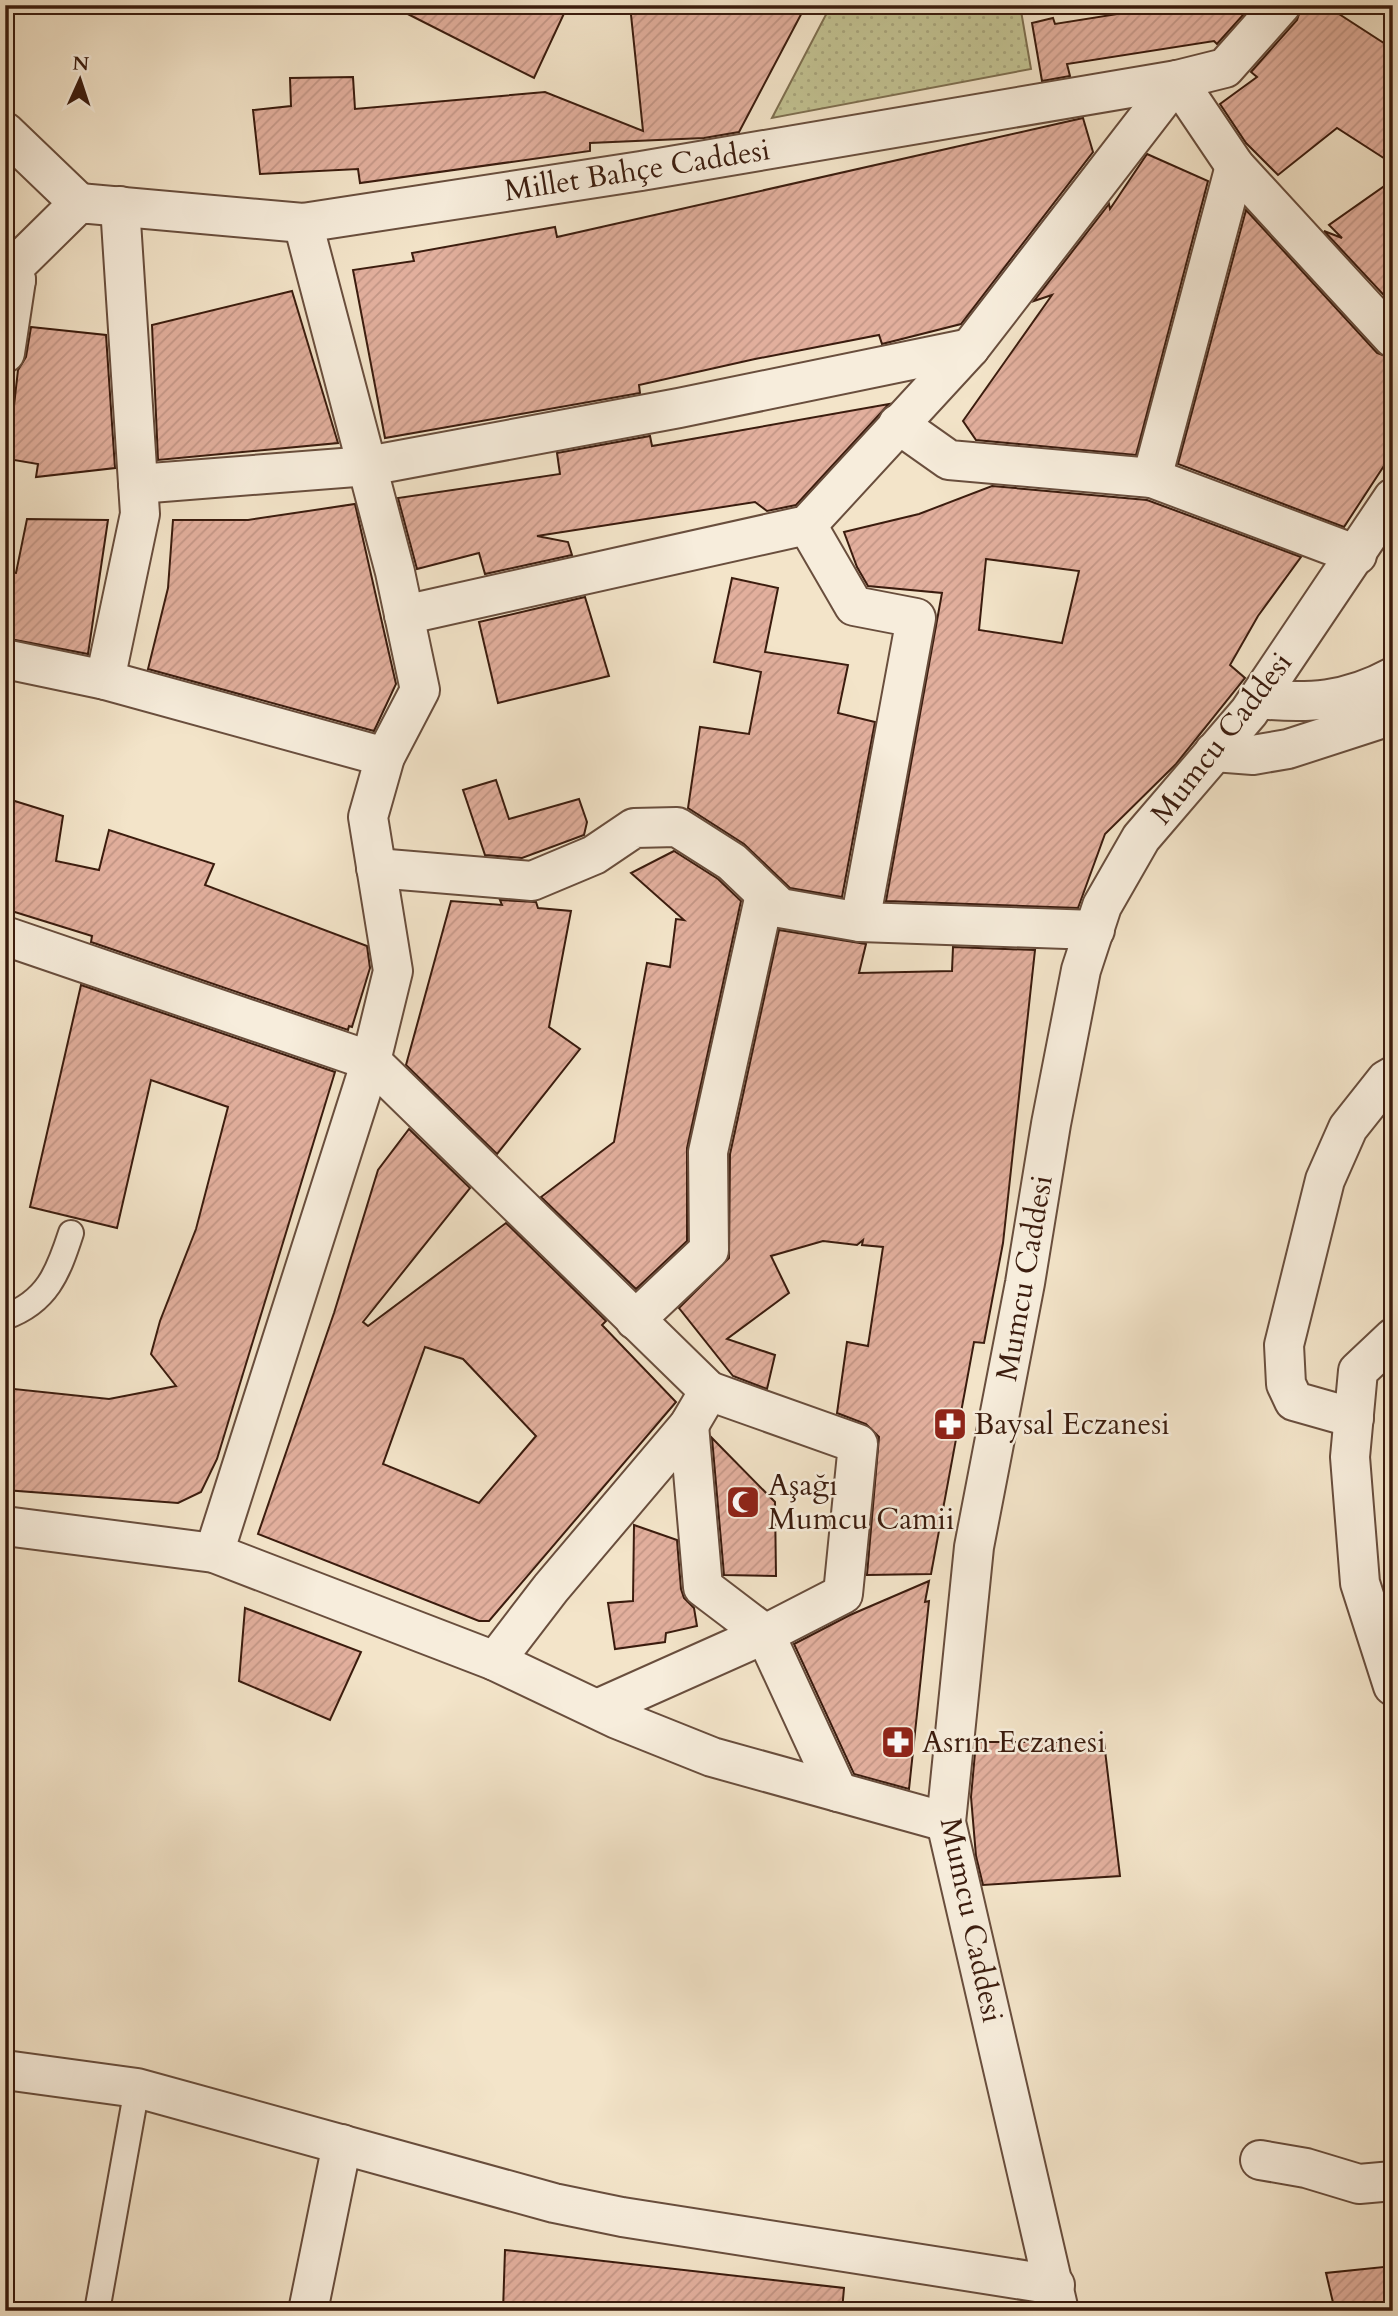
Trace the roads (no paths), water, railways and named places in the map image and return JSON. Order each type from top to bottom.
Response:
[{"type":"street","name":"Millet Bahçe Caddesi","points":[[79,203],[303,223],[641,171],[1177,80],[1225,68],[1281,5]]},
{"type":"street","points":[[404,615],[807,525],[970,348],[1177,80],[1236,166],[1393,338]]},
{"type":"street","points":[[5,132],[79,203],[13,268],[5,353]]},
{"type":"street","points":[[1152,478],[1236,166]]},
{"type":"street","points":[[105,680],[140,514],[120,206]]},
{"type":"street","points":[[214,1553],[371,1061],[393,971],[368,817],[385,757],[420,690],[368,466],[303,223]]},
{"type":"street","points":[[138,484],[368,466],[679,408],[970,348]]},
{"type":"street","points":[[898,424],[949,460],[1152,478],[1357,555]]},
{"type":"street","name":"Mumcu Caddesi","points":[[1057,2298],[946,1822],[974,1547],[1025,1283],[1053,1111],[1081,970],[1102,906],[1141,838],[1258,699],[1393,498]]},
{"type":"street","points":[[807,525],[854,606],[915,618],[860,922]]},
{"type":"street","points":[[5,659],[105,680],[385,757]]},
{"type":"street","points":[[1258,699],[1303,703],[1341,698],[1393,677]]},
{"type":"street","points":[[1214,752],[1253,755],[1289,749],[1393,715]]},
{"type":"street","points":[[376,868],[532,881],[594,855],[634,828],[677,827],[732,862],[780,908],[860,922],[1094,930]]},
{"type":"street","points":[[635,1320],[709,1250],[708,1152],[765,894]]},
{"type":"street","points":[[5,936],[371,1061],[709,1391],[858,1444],[843,1594],[765,1634],[597,1709]]},
{"type":"street","points":[[1354,1418],[1294,1401],[1286,1384],[1284,1345],[1325,1180],[1348,1128],[1386,1080],[1393,1076]]},
{"type":"street","points":[[1393,1338],[1358,1371],[1350,1457],[1360,1583],[1393,1686]]},
{"type":"street","points":[[495,1661],[551,1588],[689,1425],[709,1391]]},
{"type":"street","points":[[689,1425],[703,1587],[765,1634],[838,1792]]},
{"type":"street","points":[[5,1526],[214,1553],[495,1661],[597,1709],[712,1757],[946,1822]]},
{"type":"street","points":[[5,2070],[136,2088],[554,2203],[1057,2298]]},
{"type":"street","points":[[308,2311],[342,2144]]},
{"type":"street","points":[[1260,2160],[1306,2168],[1359,2184],[1393,2182]]},
{"type":"lane","points":[[5,1317],[23,1311],[57,1277],[71,1233]]},
{"type":"lane","points":[[97,2311],[136,2088]]},
{"type":"place","name":"Baysal Eczanesi","points":[[950,1424]]},
{"type":"place","name":"Aşağı Mumcu Camii","points":[[743,1502]]},
{"type":"place","name":"Asrın Eczanesi","points":[[898,1742]]}]
